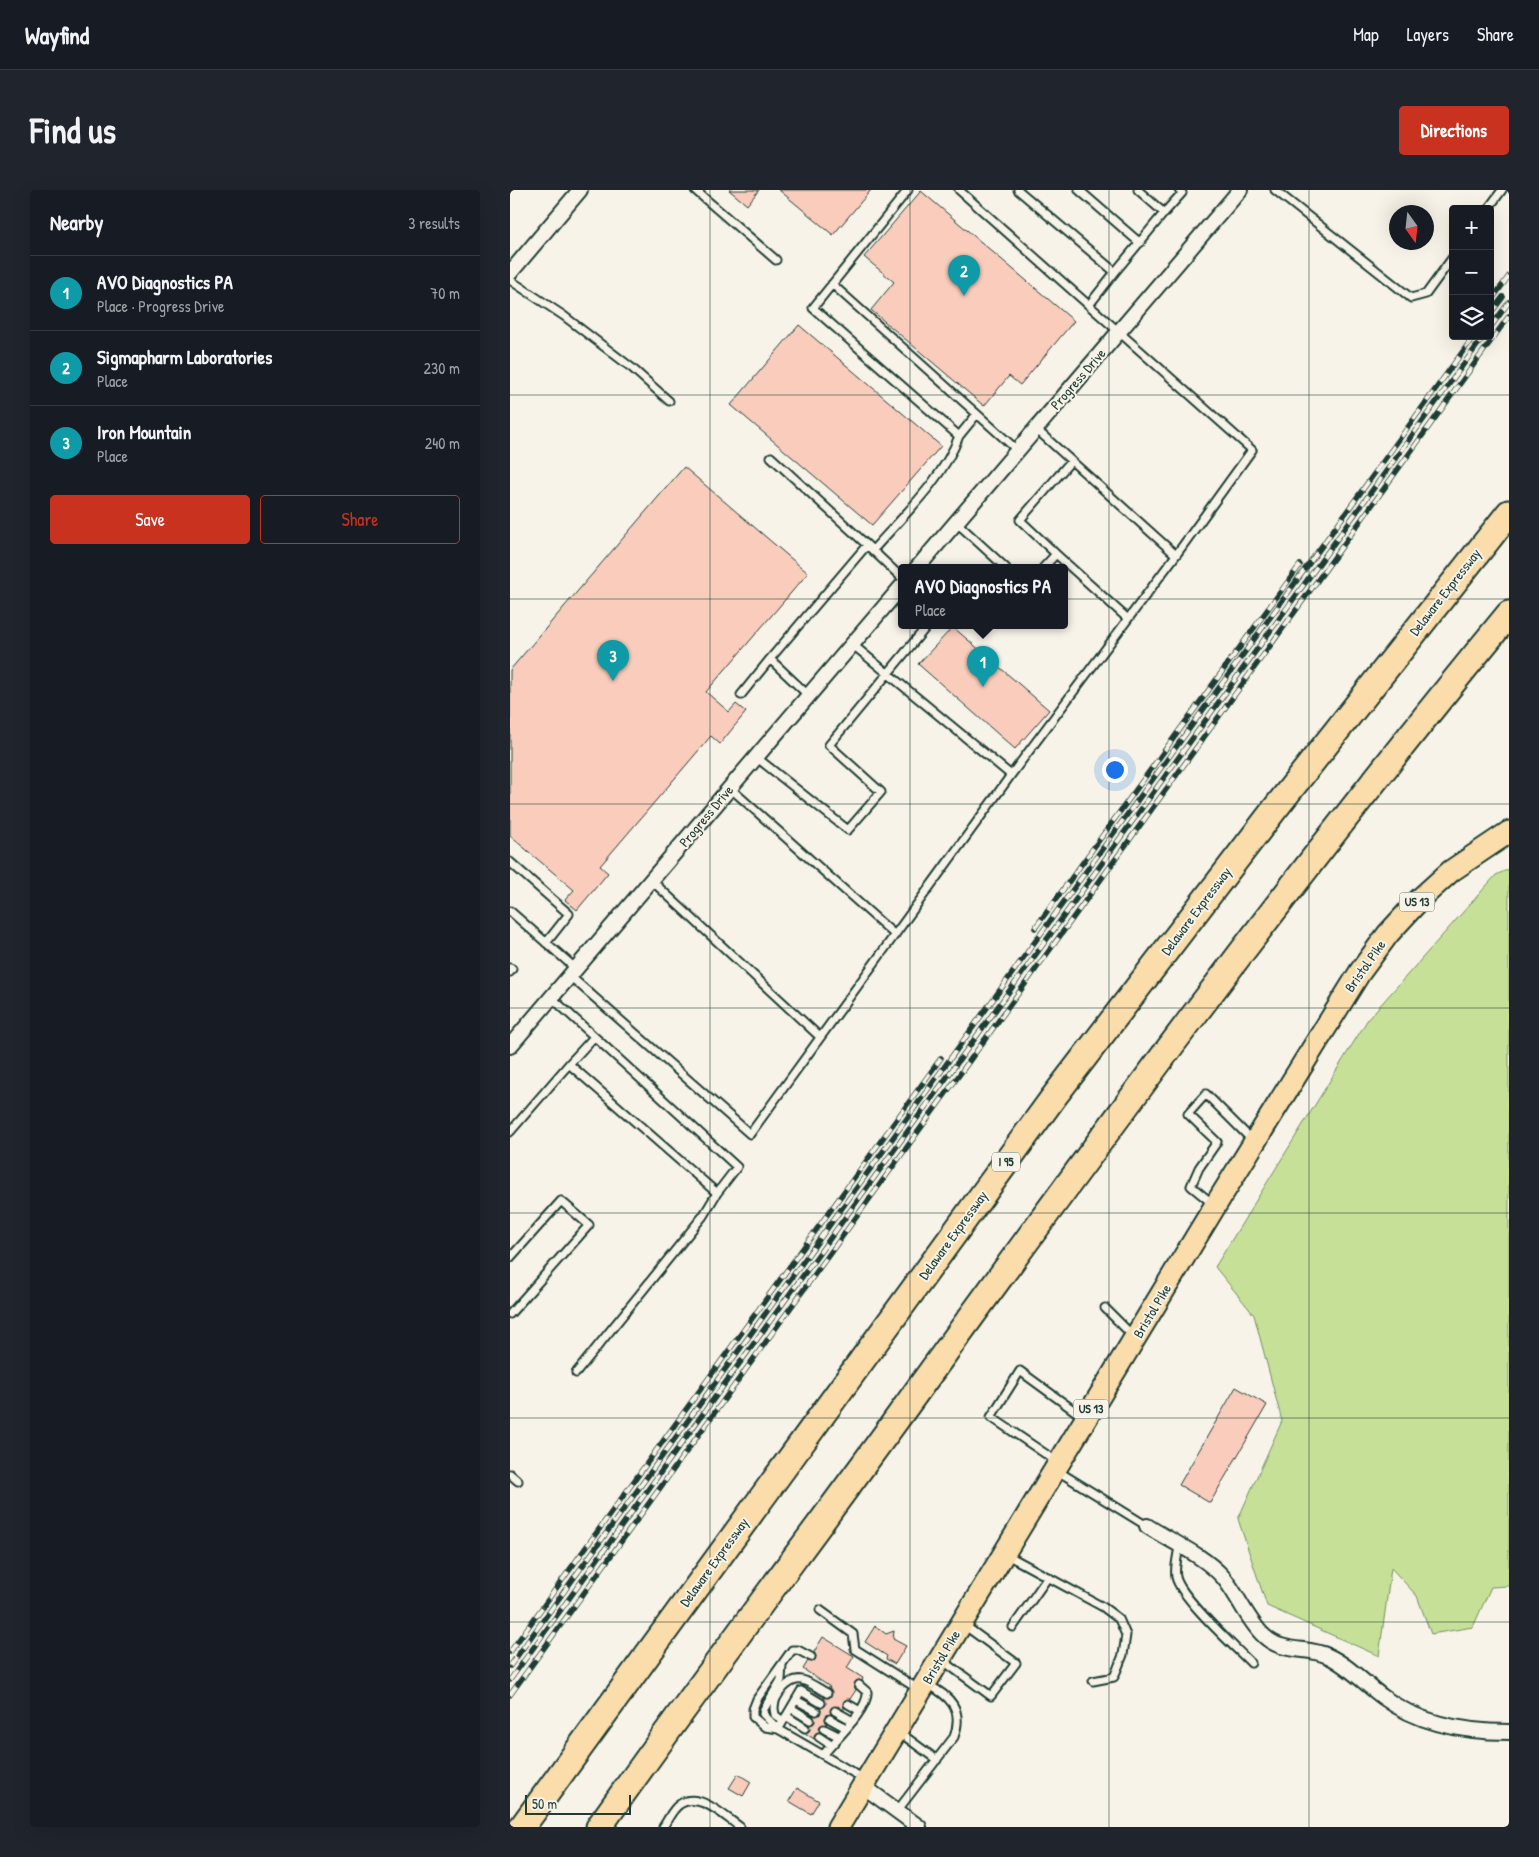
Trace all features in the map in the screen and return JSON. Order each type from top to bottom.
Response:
[{"type":"highway","points":[[1492,532],[1509,503]]},
{"type":"highway","name":"Delaware Expressway","points":[[522,1827],[1053,1098],[1274,810],[1492,532],[1509,513]]},
{"type":"highway","points":[[599,1827],[1094,1146],[1335,831],[1509,614]]},
{"type":"main road","name":"Bristol Pike","points":[[838,1827],[1350,986],[1388,934],[1420,899],[1451,871],[1509,832]]},
{"type":"street","points":[[510,273],[580,190]]},
{"type":"street","name":"Progress Drive","points":[[920,564],[1240,190]]},
{"type":"street","name":"Progress Drive","points":[[512,1038],[551,998],[898,591]]},
{"type":"street","points":[[1147,1526],[1204,1561],[1223,1578],[1258,1629],[1274,1644],[1294,1650],[1317,1652],[1334,1659],[1382,1697],[1420,1718],[1462,1728],[1509,1732]]},
{"type":"street","points":[[865,1783],[919,1827]]},
{"type":"lane","points":[[695,190],[776,260]]},
{"type":"lane","points":[[908,190],[813,308],[959,436]]},
{"type":"lane","points":[[510,911],[546,943],[572,972],[750,1134],[1011,775],[1252,450],[959,190]]},
{"type":"lane","points":[[1018,190],[1115,272]]},
{"type":"lane","points":[[1079,190],[1140,243]]},
{"type":"lane","points":[[1138,190],[1164,213]]},
{"type":"lane","points":[[1089,305],[1182,192],[1179,190]]},
{"type":"lane","points":[[1275,190],[1411,298],[1426,294],[1449,263]]},
{"type":"lane","points":[[1491,205],[1502,190]]},
{"type":"lane","points":[[510,280],[564,316],[632,368],[669,401]]},
{"type":"lane","points":[[832,284],[1017,450]]},
{"type":"lane","points":[[741,695],[770,659],[937,477],[953,453],[959,436],[978,414]]},
{"type":"lane","points":[[1036,429],[1176,555]]},
{"type":"lane","points":[[771,458],[898,574]]},
{"type":"lane","points":[[1067,564],[1020,520],[1071,461]]},
{"type":"lane","points":[[956,522],[1002,564]]},
{"type":"lane","points":[[1047,564],[1056,554]]},
{"type":"lane","points":[[1068,565],[1128,619]]},
{"type":"lane","points":[[756,757],[848,830],[881,792],[828,745],[925,629]]},
{"type":"lane","points":[[852,644],[1011,775]]},
{"type":"lane","points":[[770,659],[808,695]]},
{"type":"lane","points":[[730,788],[895,935]]},
{"type":"lane","points":[[510,862],[569,914],[546,943]]},
{"type":"lane","points":[[651,880],[820,1037]]},
{"type":"lane","points":[[510,968],[512,969],[510,972]]},
{"type":"lane","points":[[551,998],[737,1166],[717,1192],[703,1216],[576,1373]]},
{"type":"lane","points":[[510,1132],[568,1064],[594,1037]]},
{"type":"lane","points":[[568,1064],[717,1192]]},
{"type":"lane","points":[[1215,1206],[1191,1186],[1199,1168],[1217,1142],[1188,1114],[1206,1094],[1254,1142]]},
{"type":"lane","points":[[510,1258],[561,1201],[589,1225],[510,1314]]},
{"type":"lane","points":[[1105,1308],[1135,1338]]},
{"type":"lane","points":[[1086,1419],[1020,1371],[991,1418],[1057,1466],[1147,1526]]},
{"type":"lane","points":[[510,1474],[518,1481]]},
{"type":"lane","points":[[1179,1546],[1175,1575],[1179,1586],[1216,1630],[1251,1663]]},
{"type":"lane","points":[[1004,1553],[1103,1607],[1119,1619],[1126,1635],[1123,1656],[1114,1677],[1093,1681]]},
{"type":"lane","points":[[1014,1627],[1048,1577]]},
{"type":"lane","points":[[820,1610],[853,1634],[855,1649],[923,1687],[940,1691],[951,1702],[957,1712],[959,1724],[954,1737],[897,1811]]},
{"type":"lane","points":[[940,1659],[991,1696],[1016,1663],[961,1623]]},
{"type":"lane","points":[[811,1657],[796,1649],[789,1653],[757,1699],[752,1709],[753,1717],[765,1727],[778,1730],[823,1755],[865,1783]]},
{"type":"lane","points":[[778,1730],[763,1714],[781,1680],[782,1663]]},
{"type":"lane","points":[[806,1728],[775,1715],[776,1698],[788,1683],[794,1680],[802,1680],[826,1693]]},
{"type":"lane","points":[[823,1755],[853,1721],[868,1697],[867,1692],[859,1685]]},
{"type":"lane","points":[[778,1730],[801,1691],[821,1703]]},
{"type":"lane","points":[[796,1700],[816,1711]]},
{"type":"lane","points":[[848,1704],[860,1711]]},
{"type":"lane","points":[[791,1708],[810,1720]]},
{"type":"lane","points":[[835,1711],[853,1721]]},
{"type":"lane","points":[[830,1719],[846,1728]]},
{"type":"lane","points":[[824,1729],[838,1736]]},
{"type":"lane","points":[[897,1730],[937,1760]]},
{"type":"lane","points":[[819,1737],[831,1745]]},
{"type":"lane","points":[[663,1827],[679,1804],[688,1800],[695,1800],[706,1804],[740,1827]]},
{"type":"green space","points":[[1509,869],[1509,1586],[1491,1587],[1473,1627],[1431,1634],[1417,1596],[1391,1568],[1379,1656],[1267,1606],[1238,1519],[1282,1421],[1254,1315],[1215,1267],[1368,1019],[1496,875]]},
{"type":"building","points":[[729,190],[759,190],[747,205]]},
{"type":"building","points":[[779,190],[871,190],[833,235]]},
{"type":"building","points":[[921,191],[1074,321],[1020,385],[1009,376],[984,406],[871,310],[894,282],[864,257]]},
{"type":"building","points":[[799,325],[941,446],[872,525],[731,405]]},
{"type":"building","points":[[684,467],[808,573],[706,692],[729,712],[736,704],[746,712],[720,744],[711,736],[600,866],[608,873],[577,910],[565,900],[574,890],[510,836],[510,670]]},
{"type":"building","points":[[951,629],[955,629],[1049,710],[1015,749],[918,664]]},
{"type":"building","points":[[1236,1387],[1267,1405],[1210,1503],[1179,1485]]},
{"type":"building","points":[[875,1626],[886,1634],[894,1631],[893,1639],[906,1646],[895,1664],[886,1659],[887,1656],[865,1642]]},
{"type":"building","points":[[823,1637],[854,1656],[847,1668],[863,1678],[862,1681],[858,1680],[855,1682],[856,1690],[850,1699],[844,1701],[844,1710],[838,1706],[831,1708],[831,1714],[827,1715],[825,1719],[827,1724],[820,1726],[820,1732],[815,1734],[814,1739],[805,1733],[810,1730],[809,1725],[815,1722],[813,1715],[819,1715],[820,1708],[826,1705],[824,1697],[829,1698],[832,1692],[830,1687],[803,1669],[808,1661],[812,1662],[815,1660],[814,1652]]},
{"type":"building","points":[[738,1774],[751,1782],[743,1796],[729,1788]]},
{"type":"building","points":[[797,1788],[819,1801],[811,1814],[789,1801]]},
{"type":"railway","points":[[1494,297],[1509,276]]},
{"type":"railway","points":[[1494,309],[1503,297]]},
{"type":"railway","points":[[1494,323],[1509,302]]},
{"type":"railway","points":[[510,1695],[1509,316]]},
{"type":"railway","points":[[510,1666],[1471,340]]},
{"type":"railway","points":[[510,1680],[1481,340]]},
{"type":"railway","points":[[1035,928],[1300,565]]},
{"type":"railway","points":[[510,1652],[941,1058]]},
{"type":"place","name":"Sigmapharm Laboratories","points":[[964,296]]},
{"type":"place","name":"Iron Mountain","points":[[613,681]]},
{"type":"place","name":"AVO Diagnostics PA","points":[[983,687]]}]
